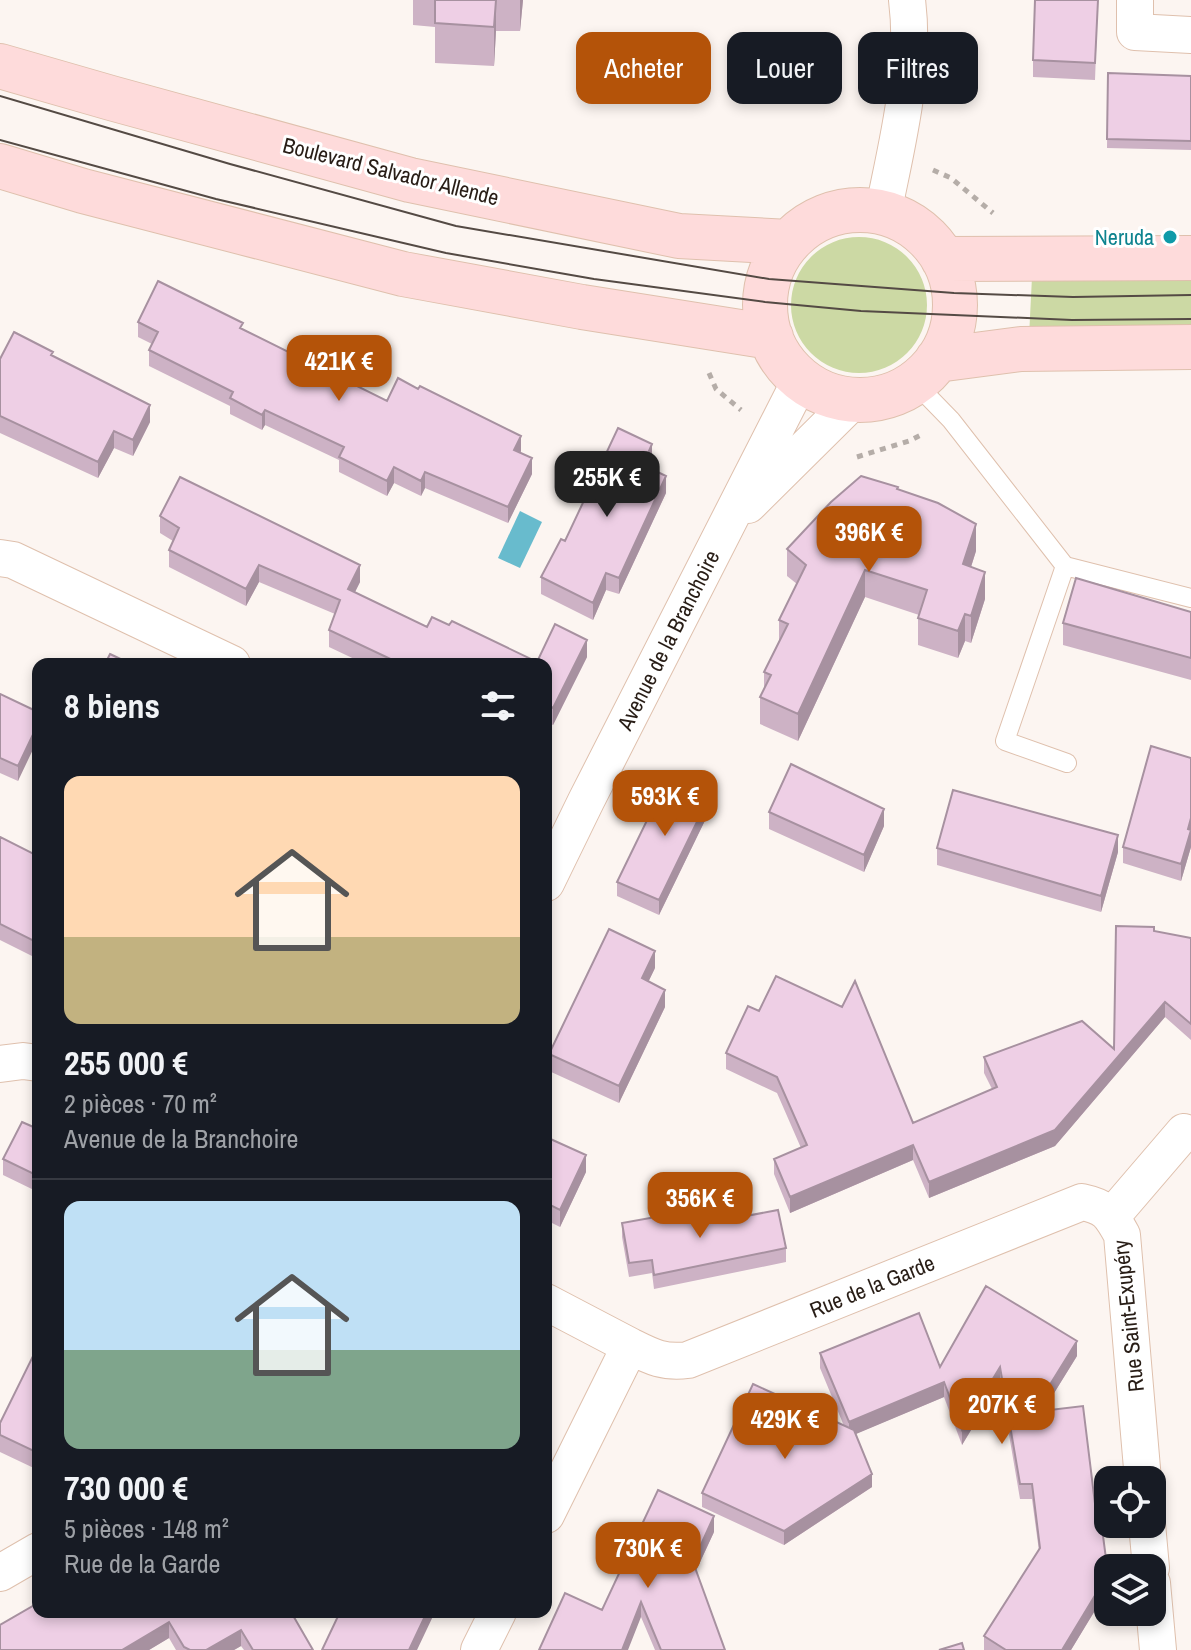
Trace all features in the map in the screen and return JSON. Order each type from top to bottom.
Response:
[{"type":"street","points":[[883,213],[905,102],[909,62],[907,0]]},
{"type":"street","points":[[1135,0],[1135,32],[1191,35]]},
{"type":"street","name":"Boulevard Salvador Allende","points":[[0,66],[410,180],[679,236],[789,242]]},
{"type":"street","points":[[0,166],[83,191],[403,274],[771,337]]},
{"type":"street","points":[[926,371],[948,338],[954,315],[952,285],[943,259],[928,238],[907,223],[883,213],[855,210],[836,213],[811,224],[789,242],[777,259],[766,290],[765,311],[771,337],[783,360],[801,379],[826,393],[855,399],[876,398],[926,371],[1021,349],[1191,347]]},
{"type":"street","points":[[943,259],[1191,258]]},
{"type":"street","name":"Avenue de la Branchoire","points":[[552,856],[560,820],[727,526],[801,379]]},
{"type":"street","name":"Avenue de la Branchoire","points":[[727,526],[855,399]]},
{"type":"street","points":[[0,558],[13,560],[219,658]]},
{"type":"street","points":[[0,1064],[32,1062]]},
{"type":"street","name":"Rue Saint-Exupéry","points":[[1142,1466],[1122,1235],[1112,1216],[1184,1132]]},
{"type":"street","name":"Rue de la Garde","points":[[552,1305],[656,1359],[673,1362],[688,1360],[1082,1202],[1099,1206],[1112,1216]]},
{"type":"street","points":[[552,1503],[630,1346]]},
{"type":"street","points":[[0,1573],[32,1554]]},
{"type":"street","points":[[479,1650],[495,1618]]},
{"type":"street","points":[[1156,1626],[1158,1650]]},
{"type":"lane","points":[[926,371],[951,420],[1065,566],[1191,598]]},
{"type":"lane","points":[[1065,566],[1005,741],[1067,763]]},
{"type":"path","points":[[893,163],[933,170],[951,178],[1018,235],[1022,260]]},
{"type":"green space","points":[[859,237],[885,242],[907,257],[922,279],[927,305],[922,331],[907,353],[885,368],[859,373],[833,368],[811,353],[796,331],[791,305],[796,279],[811,257],[833,242]]},
{"type":"green space","points":[[1191,273],[1191,334],[1029,337],[1032,277]]},
{"type":"water","points":[[520,511],[542,522],[520,568],[498,558]]},
{"type":"building","points":[[435,0],[496,0],[494,27],[435,23]]},
{"type":"building","points":[[1035,0],[1098,0],[1095,63],[1033,60]]},
{"type":"building","points":[[1108,73],[1191,76],[1191,141],[1107,139]]},
{"type":"building","points":[[158,281],[243,323],[240,328],[387,401],[398,378],[521,436],[514,450],[532,458],[508,507],[425,472],[421,481],[394,467],[387,481],[339,457],[344,447],[265,410],[262,415],[230,398],[233,392],[149,350],[158,332],[138,322]]},
{"type":"building","points":[[14,332],[53,352],[51,355],[150,405],[133,440],[114,431],[98,462],[0,416],[0,359]]},
{"type":"building","points":[[618,428],[652,444],[643,465],[666,476],[619,578],[606,573],[593,603],[541,577],[561,539],[565,541]]},
{"type":"building","points":[[861,476],[938,503],[976,524],[963,564],[985,572],[971,616],[965,614],[958,631],[918,618],[927,590],[865,570],[798,714],[760,697],[771,675],[764,672],[788,624],[779,620],[806,565],[787,549],[831,502]]},
{"type":"building","points":[[180,477],[360,565],[348,589],[427,627],[432,617],[449,625],[452,621],[529,658],[388,658],[329,630],[340,600],[259,565],[246,589],[169,550],[179,528],[160,516]]},
{"type":"building","points":[[1076,578],[1191,612],[1191,658],[1063,623]]},
{"type":"building","points":[[555,624],[587,640],[553,708],[552,658],[539,658]]},
{"type":"building","points":[[0,694],[32,709],[32,737],[18,766],[0,758]]},
{"type":"building","points":[[1151,746],[1191,758],[1191,818],[1188,829],[1191,830],[1181,864],[1123,847]]},
{"type":"building","points":[[791,764],[884,809],[864,855],[769,812]]},
{"type":"building","points":[[678,773],[713,789],[659,900],[617,882],[652,810],[659,813]]},
{"type":"building","points":[[953,790],[1118,835],[1101,896],[937,848]]},
{"type":"building","points":[[0,837],[32,853],[32,940],[0,924]]},
{"type":"building","points":[[1116,926],[1154,927],[1154,931],[1191,938],[1191,1024],[1165,1002],[1055,1130],[929,1182],[913,1145],[790,1197],[774,1159],[807,1145],[777,1077],[726,1053],[748,1006],[759,1011],[776,976],[842,1007],[855,981],[913,1123],[997,1087],[984,1057],[1082,1021],[1114,1049]]},
{"type":"building","points":[[609,929],[655,951],[642,978],[665,990],[619,1086],[552,1055],[552,1048]]},
{"type":"building","points":[[22,1122],[32,1126],[32,1173],[3,1159]]},
{"type":"building","points":[[552,1140],[586,1155],[560,1210],[552,1206]]},
{"type":"building","points":[[695,1210],[698,1225],[778,1210],[786,1248],[654,1275],[652,1260],[629,1263],[622,1223]]},
{"type":"building","points":[[986,1286],[1077,1341],[1033,1412],[1083,1406],[1094,1495],[1094,1538],[1103,1538],[1105,1554],[1094,1554],[1094,1597],[1062,1650],[1006,1650],[984,1636],[1040,1548],[1032,1484],[1020,1484],[1000,1367],[962,1430],[944,1382],[849,1422],[820,1353],[919,1313],[940,1367]]},
{"type":"building","points":[[32,1358],[32,1450],[0,1435],[0,1423]]},
{"type":"building","points":[[753,1384],[854,1430],[872,1474],[784,1531],[702,1493]]},
{"type":"building","points":[[658,1490],[714,1516],[693,1562],[725,1650],[661,1650],[641,1602],[622,1650],[539,1650],[565,1593],[602,1610]]},
{"type":"building","points":[[32,1606],[32,1618],[294,1618],[313,1650],[253,1650],[241,1630],[206,1650],[190,1650],[184,1647],[169,1622],[122,1650],[0,1650],[0,1625]]},
{"type":"building","points":[[337,1618],[424,1618],[409,1650],[322,1650]]},
{"type":"building","points":[[962,1643],[964,1650],[939,1650]]},
{"type":"tram line","points":[[0,96],[456,226],[769,279],[954,293],[1073,297],[1191,295]]},
{"type":"tram line","points":[[0,140],[216,199],[446,253],[594,279],[765,302],[861,311],[1072,320],[1191,319]]},
{"type":"place","name":"Neruda","points":[[1170,237]]}]
